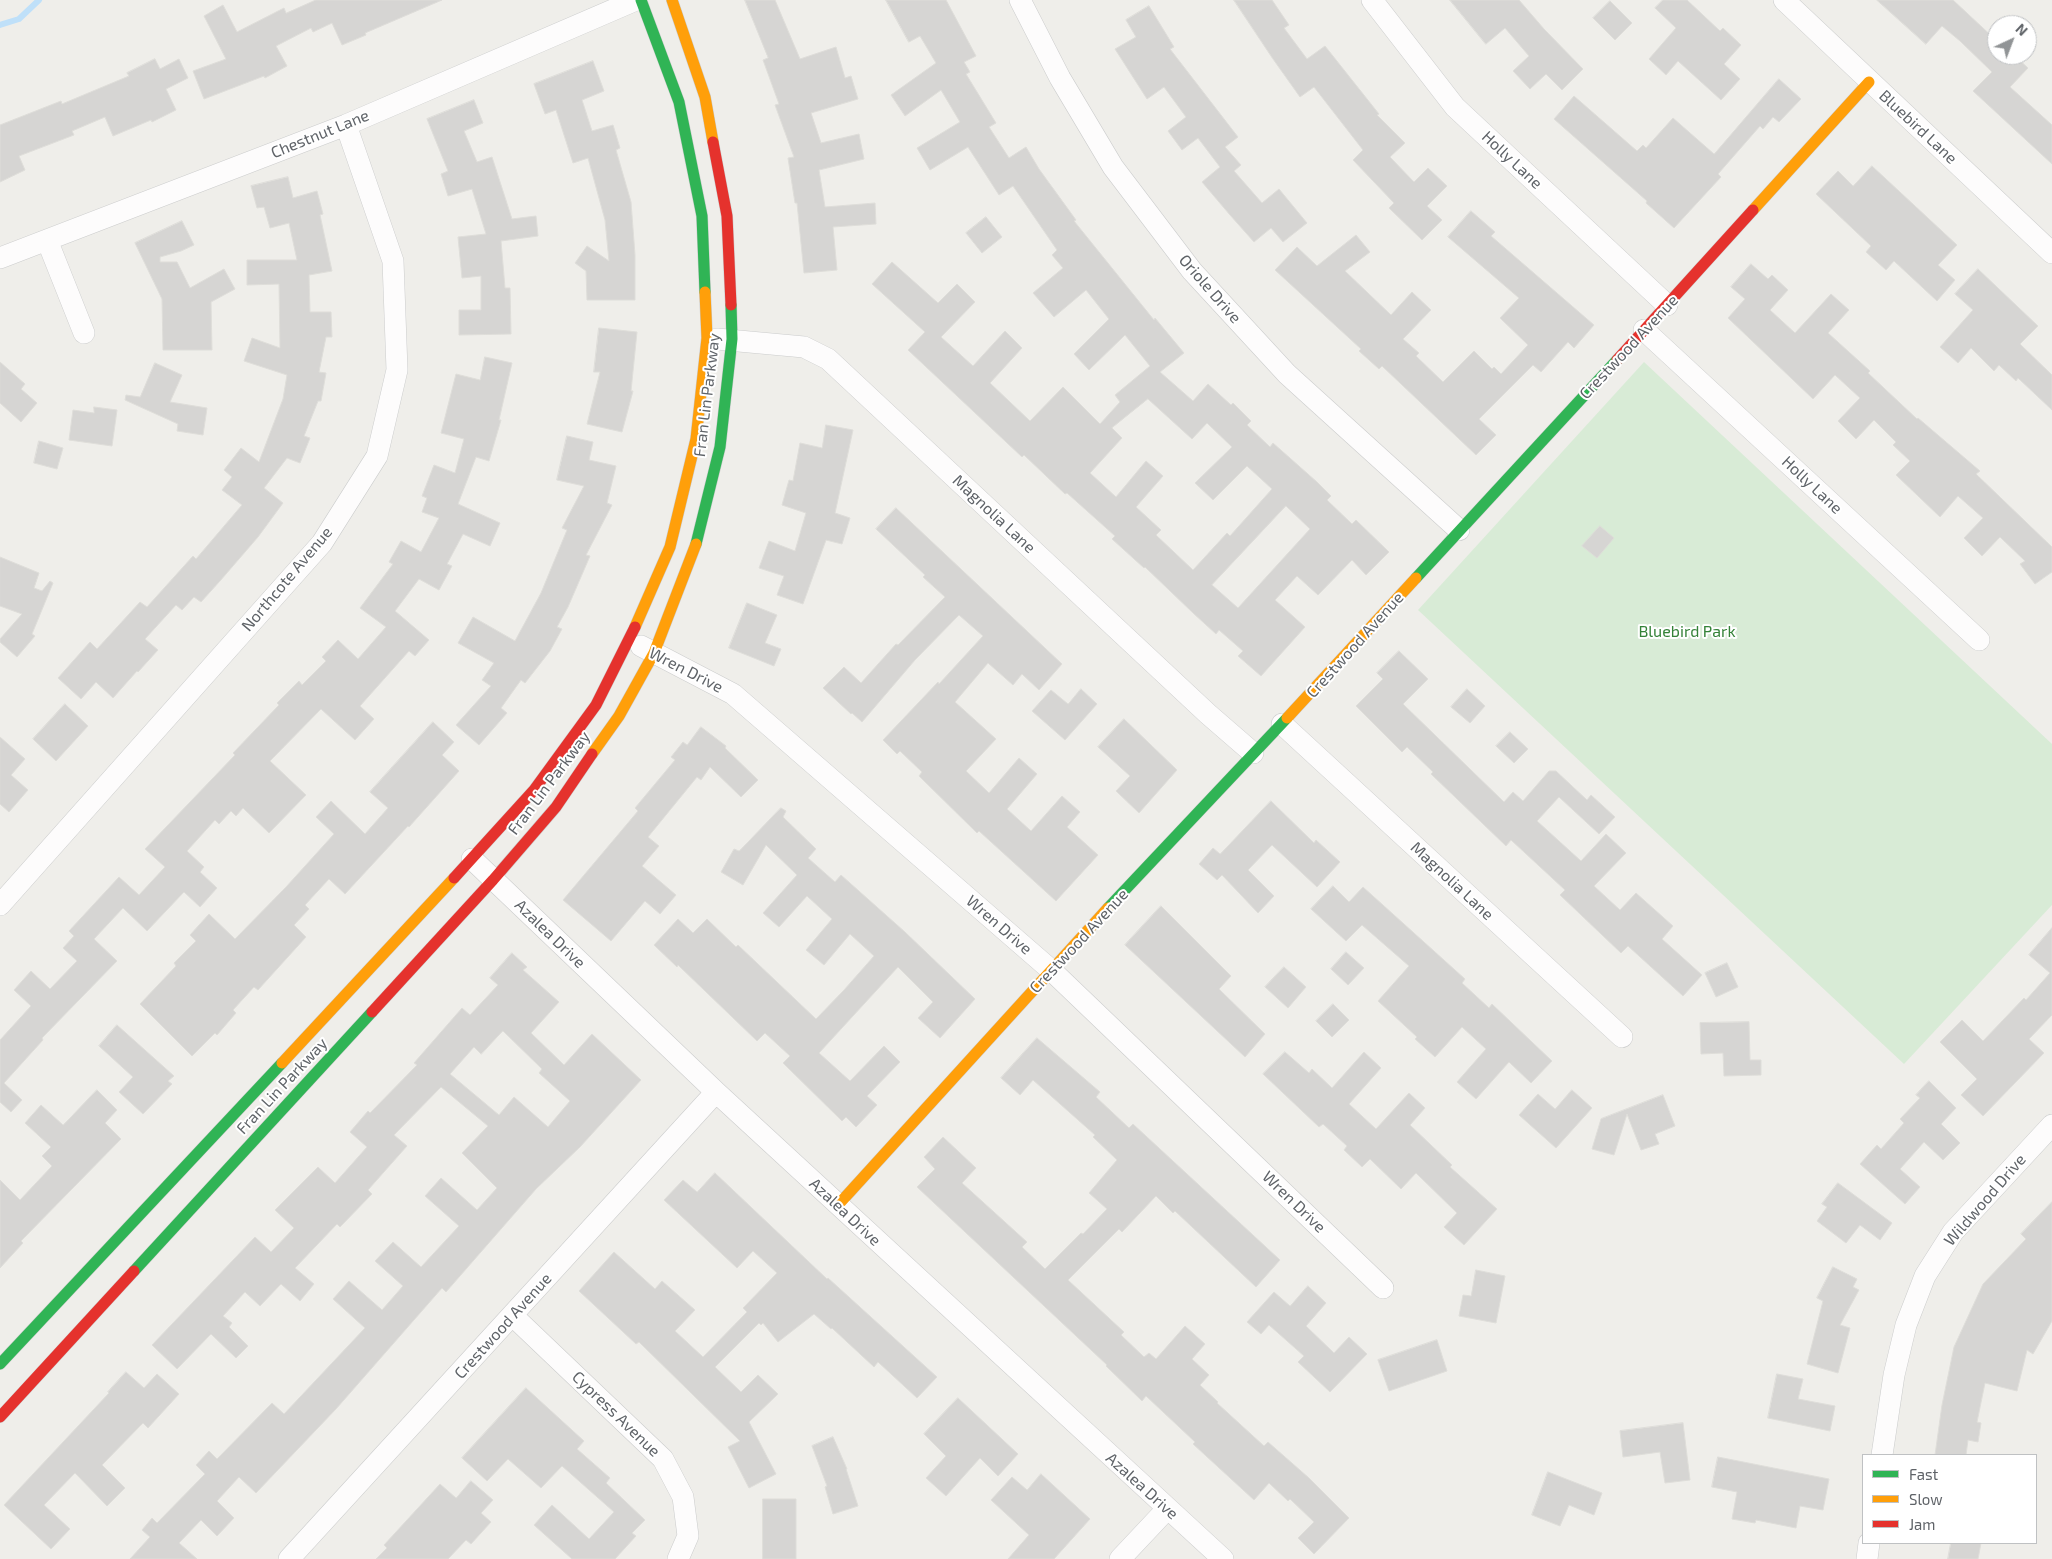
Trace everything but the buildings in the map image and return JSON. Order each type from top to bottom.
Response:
[{"type":"street","name":"Chestnut Lane","points":[[0,258],[346,125],[636,0]]},
{"type":"street","name":"Fran Lin Parkway","points":[[0,1364],[472,859],[534,790],[596,705],[630,641],[670,547],[696,439],[707,338],[700,207],[679,102],[641,0]]},
{"type":"street","name":"Fran Lin Parkway","points":[[0,1417],[494,880],[556,808],[619,716],[654,653],[693,555],[720,447],[732,339],[725,207],[705,96],[672,0]]},
{"type":"street","name":"Oriole Drive","points":[[1020,0],[1060,78],[1113,166],[1192,271],[1287,374],[1460,530]]},
{"type":"street","name":"Holly Lane","points":[[1372,0],[1455,107],[1667,305]]},
{"type":"street","name":"Bluebird Lane","points":[[1784,0],[2052,253]]},
{"type":"street","name":"Crestwood Avenue","points":[[838,1206],[1051,970],[1282,724],[1869,82]]},
{"type":"street","name":"Northcote Avenue","points":[[0,905],[322,542],[377,456],[398,370],[393,261],[346,125]]},
{"type":"street","points":[[47,240],[84,332]]},
{"type":"street","name":"Holly Lane","points":[[1644,330],[1979,640]]},
{"type":"street","name":"Magnolia Lane","points":[[707,338],[804,347],[828,359],[1201,708],[1253,753]]},
{"type":"street","name":"Wren Drive","points":[[630,641],[734,694],[1051,970],[1383,1288]]},
{"type":"street","name":"Magnolia Lane","points":[[1282,724],[1622,1037]]},
{"type":"street","name":"Azalea Drive","points":[[472,859],[838,1206],[1223,1559]]},
{"type":"street","name":"Crestwood Avenue","points":[[289,1559],[716,1092]]},
{"type":"street","name":"Wildwood Drive","points":[[1882,1454],[1894,1375],[1906,1325],[1925,1276],[1953,1232],[2052,1124]]},
{"type":"street","name":"Cypress Avenue","points":[[513,1316],[663,1458],[682,1496],[688,1536],[678,1559]]},
{"type":"street","points":[[1120,1559],[1167,1509]]},
{"type":"street","points":[[1867,1559],[1869,1544]]},
{"type":"green space","name":"Bluebird Park","points":[[1644,362],[2052,744],[2052,905],[1904,1064],[1418,610]]},
{"type":"waterway","points":[[0,25],[19,19],[39,0]]},
{"type":"traffic: fast","points":[[641,0],[679,102],[702,216],[705,292]]},
{"type":"traffic: fast","points":[[696,544],[720,447],[732,339],[731,305]]},
{"type":"traffic: fast","points":[[1416,578],[1617,360]]},
{"type":"traffic: fast","points":[[1108,908],[1287,718]]},
{"type":"traffic: fast","points":[[134,1271],[372,1012]]},
{"type":"traffic: fast","points":[[0,1364],[282,1063]]},
{"type":"traffic: slow","points":[[672,0],[705,97],[713,142]]},
{"type":"traffic: slow","points":[[1753,210],[1869,82]]},
{"type":"traffic: slow","points":[[635,627],[670,547],[696,439],[707,338],[705,292]]},
{"type":"traffic: slow","points":[[592,754],[619,716],[654,653],[696,544]]},
{"type":"traffic: slow","points":[[1287,718],[1416,578]]},
{"type":"traffic: slow","points":[[282,1063],[454,878]]},
{"type":"traffic: slow","points":[[838,1205],[1108,908]]},
{"type":"traffic: jam","points":[[713,142],[727,216],[731,305]]},
{"type":"traffic: jam","points":[[1617,360],[1753,210]]},
{"type":"traffic: jam","points":[[454,878],[534,790],[596,705],[635,627]]},
{"type":"traffic: jam","points":[[372,1012],[493,880],[556,807],[592,754]]},
{"type":"traffic: jam","points":[[0,1417],[134,1271]]}]
